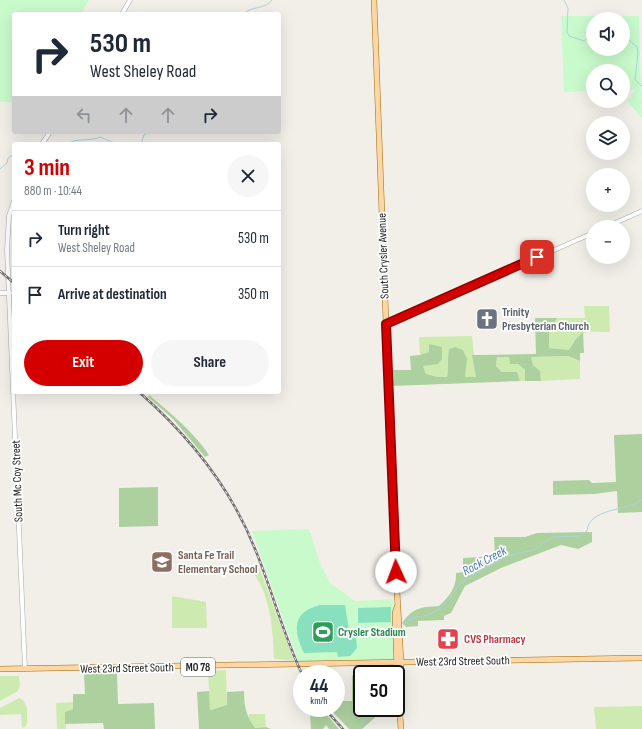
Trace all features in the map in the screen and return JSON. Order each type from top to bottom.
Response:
[{"type":"main road","name":"South Crysler Avenue","points":[[374,0],[397,607],[395,613],[399,662],[401,729]]},
{"type":"main road","name":"West 23rd Street South","points":[[0,669],[642,658]]},
{"type":"street","points":[[123,12],[130,0]]},
{"type":"street","name":"South Mc Coy Street","points":[[12,206],[9,216],[8,243],[12,347]]},
{"type":"street","points":[[622,220],[642,211]]},
{"type":"street","points":[[386,324],[586,236]]},
{"type":"street","points":[[0,293],[10,293]]},
{"type":"street","name":"South Mc Coy Street","points":[[14,394],[24,669]]},
{"type":"green space","points":[[0,0],[89,0],[82,12],[12,12],[12,102],[0,102]]},
{"type":"green space","points":[[561,16],[586,16],[586,56],[630,56],[630,16],[639,16],[642,118],[630,104],[630,97],[635,90],[630,90],[630,64],[586,64],[586,91],[564,92]]},
{"type":"green space","points":[[584,306],[609,306],[610,332],[585,333],[577,338],[569,350],[549,348],[549,332],[557,318],[585,318]]},
{"type":"green space","points":[[535,318],[557,318],[549,332],[549,348],[569,350],[575,340],[583,332],[584,353],[580,353],[580,361],[568,356],[531,357],[533,365],[540,371],[541,381],[525,381],[525,370],[518,364],[510,364],[509,357],[497,357],[496,366],[502,372],[517,372],[520,381],[391,386],[391,370],[411,370],[410,356],[429,352],[429,344],[442,347],[442,359],[438,364],[423,366],[426,374],[438,377],[447,377],[449,349],[455,347],[463,350],[467,359],[465,377],[476,377],[472,355],[536,354]]},
{"type":"green space","points":[[472,336],[476,377],[464,377],[466,370],[455,347],[449,349],[447,377],[438,377],[426,374],[423,366],[429,352],[420,355],[419,337]]},
{"type":"green space","points":[[568,356],[580,361],[580,379],[541,381],[540,371],[533,365],[531,357]]},
{"type":"green space","points":[[497,357],[509,357],[525,370],[525,381],[520,381],[517,373],[502,372],[496,366]]},
{"type":"green space","points":[[149,395],[189,430],[209,455],[205,457],[173,419],[148,397]]},
{"type":"green space","points":[[642,434],[642,512],[618,513],[617,491],[594,494],[553,495],[553,481],[589,480],[592,483],[616,482],[614,435]]},
{"type":"green space","points":[[158,487],[158,526],[119,527],[119,488]]},
{"type":"green space","points":[[309,529],[320,563],[330,583],[355,601],[393,599],[394,659],[298,661],[252,531]]},
{"type":"green space","points":[[592,532],[592,542],[578,549],[561,545],[501,568],[465,586],[451,613],[444,616],[444,620],[418,621],[418,626],[406,627],[402,623],[414,611],[427,607],[439,606],[446,599],[454,587],[456,573],[463,572],[463,558],[495,556],[494,537],[525,537],[537,533]]},
{"type":"green space","points":[[258,565],[294,661],[274,659],[272,626],[268,604],[260,583],[254,574]]},
{"type":"green space","points":[[172,596],[206,602],[207,628],[172,628]]},
{"type":"green space","name":"Crysler Stadium","points":[[320,605],[345,605],[350,637],[356,637],[357,648],[350,656],[338,657],[337,652],[304,653],[298,637],[297,623],[304,612]]},
{"type":"green space","points":[[391,607],[391,622],[358,623],[358,608]]},
{"type":"green space","points":[[226,670],[227,705],[210,710],[208,671]]},
{"type":"green space","points":[[117,673],[118,704],[154,703],[155,729],[104,729],[103,723],[65,724],[65,712],[73,709],[73,694],[85,694],[84,674]]},
{"type":"green space","points":[[353,675],[353,717],[376,717],[362,729],[349,729],[338,717],[345,717],[345,701],[352,701]]},
{"type":"green space","points":[[0,676],[19,676],[20,685],[18,691],[0,701]]},
{"type":"green space","points":[[209,691],[210,710],[227,705],[227,692],[244,691],[246,710],[249,719],[255,728],[266,727],[271,729],[199,729],[197,692]]},
{"type":"green space","points":[[19,698],[23,700],[27,708],[27,724],[22,728],[21,714],[0,715],[0,708]]},
{"type":"green space","points":[[73,702],[73,709],[65,712],[66,729],[57,729],[56,703]]},
{"type":"green space","points":[[642,706],[642,729],[596,729],[594,707]]},
{"type":"green space","points":[[249,714],[265,714],[266,727],[255,728],[249,720]]},
{"type":"green space","points":[[310,717],[329,717],[339,729],[329,729],[326,725],[323,729],[311,729]]},
{"type":"waterway","points":[[246,12],[267,5],[272,0]]},
{"type":"waterway","points":[[564,0],[568,8],[567,32],[569,36],[584,41],[586,39]]},
{"type":"waterway","points":[[630,41],[637,47],[638,53],[635,80],[642,86]]},
{"type":"waterway","points":[[142,142],[144,135],[146,134]]},
{"type":"waterway","points":[[71,142],[100,137],[112,142]]},
{"type":"waterway","points":[[0,169],[7,163],[8,158],[12,155]]},
{"type":"waterway","name":"Rock Creek","points":[[405,624],[410,619],[428,615],[441,608],[462,582],[507,556],[534,550],[552,537],[579,536],[587,531],[589,524],[594,518],[608,511],[626,507],[642,500]]},
{"type":"waterway","name":"Rock Creek","points":[[359,729],[366,717]]},
{"type":"railway","points":[[0,271],[12,281]]},
{"type":"railway","points":[[141,394],[191,444],[221,484],[234,505],[255,549],[298,665]]},
{"type":"railway","points":[[332,717],[343,729]]},
{"type":"place","name":"Trinity Presbyterian Church","points":[[487,319]]},
{"type":"place","name":"Santa Fe Trail Elementary School","points":[[162,562]]},
{"type":"place","name":"Crysler Stadium","points":[[323,632]]},
{"type":"place","name":"CVS Pharmacy","points":[[448,639]]},
{"type":"route","points":[[396,572],[386,324],[537,257]]}]
